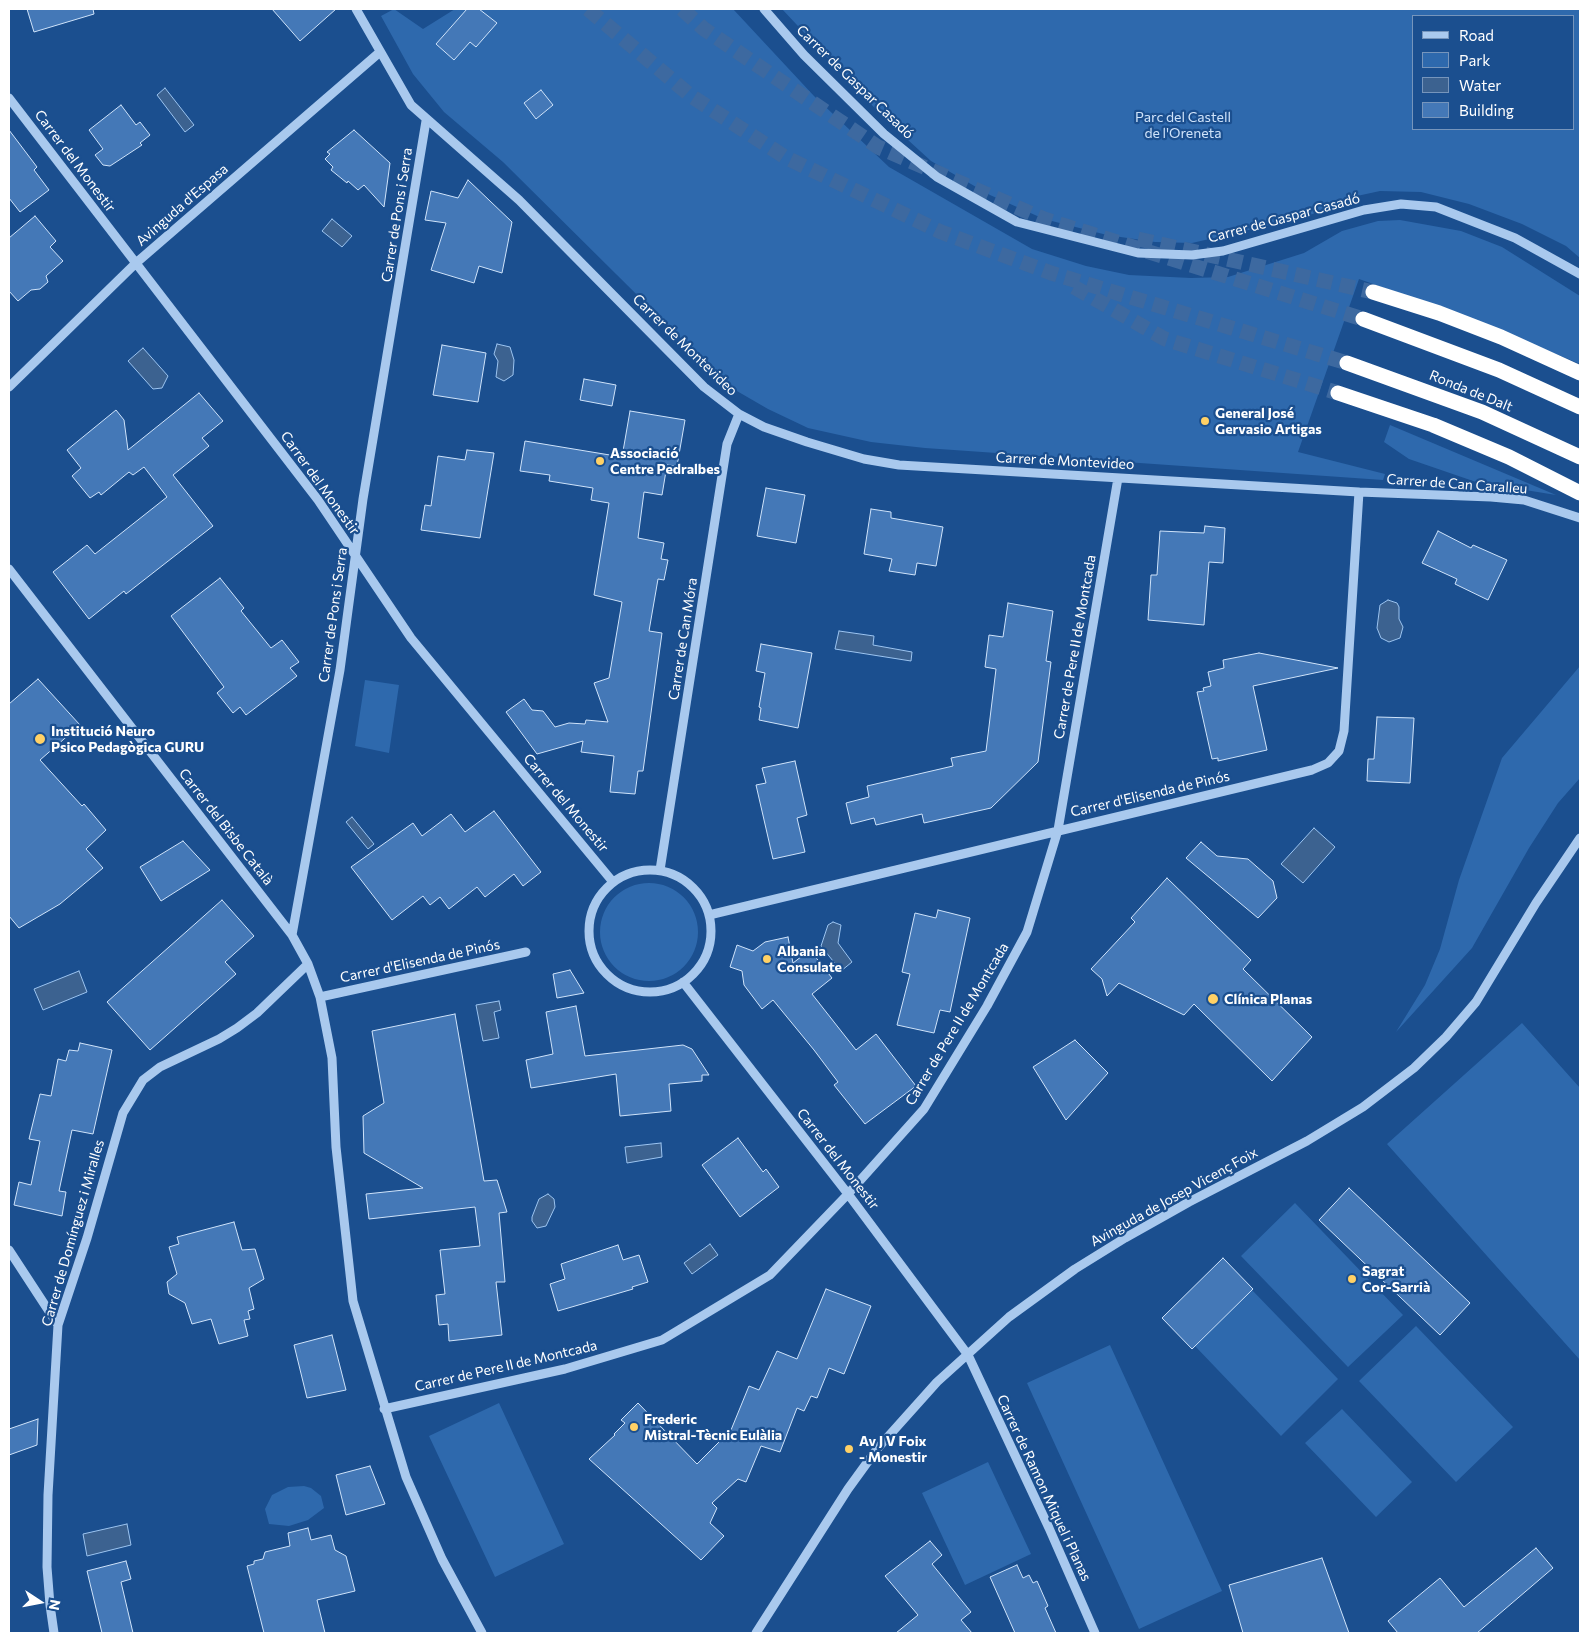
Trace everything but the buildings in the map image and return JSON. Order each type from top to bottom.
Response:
[{"type":"highway","points":[[1373,292],[1439,313],[1580,372]]},
{"type":"highway","points":[[1363,319],[1499,370],[1580,407]]},
{"type":"highway","name":"Ronda de Dalt","points":[[1347,363],[1482,412],[1580,456]]},
{"type":"highway","points":[[1338,393],[1433,425],[1509,457],[1580,493]]},
{"type":"street","name":"Carrer de Montevideo","points":[[356,9],[411,105],[426,121],[487,170],[519,200],[704,386],[739,414],[764,427],[864,459],[908,465],[1359,492]]},
{"type":"street","name":"Carrer de Gaspar Casadó","points":[[764,9],[804,55],[884,134],[937,177],[1017,222],[1138,253],[1192,255],[1223,251],[1364,210],[1401,204],[1436,207],[1515,238],[1580,274]]},
{"type":"street","name":"Avinguda d'Espasa","points":[[9,387],[136,263],[380,52]]},
{"type":"street","name":"Carrer del Monestir","points":[[9,98],[318,500],[411,638],[613,882]]},
{"type":"street","name":"Carrer de Pons i Serra","points":[[292,935],[340,670],[363,499],[426,121]]},
{"type":"street","name":"Carrer de Can Móra","points":[[660,870],[727,444],[739,414]]},
{"type":"street","name":"Carrer de Pere II de Montcada","points":[[384,1409],[565,1369],[662,1340],[770,1275],[848,1194],[924,1109],[987,1006],[1026,932],[1058,830],[1118,478]]},
{"type":"street","name":"Carrer de Can Caralleu","points":[[1359,492],[1524,500],[1580,518]]},
{"type":"street","name":"Carrer d'Elisenda de Pinós","points":[[709,915],[1312,770],[1328,763],[1335,757],[1342,744],[1344,731],[1359,492]]},
{"type":"street","name":"Carrer del Bisbe Català","points":[[9,569],[292,935],[308,964],[320,997],[332,1058],[336,1147],[353,1301],[406,1477],[442,1558],[482,1633]]},
{"type":"street","name":"Avinguda de Josep Vicenç Foix","points":[[756,1633],[818,1533],[877,1449],[936,1382],[1009,1317],[1125,1238],[1189,1202],[1307,1141],[1363,1107],[1414,1068],[1446,1037],[1476,1002],[1536,903],[1579,841]]},
{"type":"street","points":[[646,869],[660,870],[675,874],[687,882],[701,897],[709,915],[710,942],[704,958],[696,970],[683,982],[667,990],[637,990],[616,982],[602,969],[590,942],[589,924],[594,905],[613,882],[646,869]]},
{"type":"street","name":"Carrer d'Elisenda de Pinós","points":[[320,997],[526,952]]},
{"type":"street","name":"Carrer de Domínguez i Miralles","points":[[54,1633],[50,1605],[48,1531],[58,1326],[87,1238],[123,1113],[143,1080],[160,1067],[219,1039],[237,1028],[257,1013],[308,964]]},
{"type":"street","name":"Carrer del Monestir","points":[[683,982],[848,1194],[968,1354]]},
{"type":"street","points":[[9,1250],[58,1326]]},
{"type":"street","name":"Carrer de Ramon Miquel i Planas","points":[[968,1354],[1049,1528],[1095,1633]]},
{"type":"green space","points":[[394,9],[423,29],[455,9],[733,9],[814,96],[889,167],[1032,249],[1086,266],[1129,275],[1191,278],[1228,277],[1304,253],[1342,231],[1378,221],[1400,220],[1461,231],[1502,247],[1580,296],[1580,364],[1470,318],[1359,279],[1298,452],[1385,474],[1383,480],[925,448],[871,442],[808,428],[768,409],[730,387],[503,162],[444,112],[413,74],[381,16]]},
{"type":"green space","name":"Parc del Castell de l'Oreneta","points":[[782,9],[1580,9],[1580,258],[1566,246],[1522,224],[1469,204],[1421,192],[1380,191],[1357,196],[1305,217],[1192,243],[1155,242],[1107,235],[1044,219],[990,195],[931,161],[885,119]]},
{"type":"green space","points":[[1390,425],[1556,495],[1476,482],[1409,459],[1384,442]]},
{"type":"green space","points":[[1580,666],[1580,778],[1558,803],[1529,848],[1472,948],[1396,1032],[1425,985],[1440,949],[1459,880],[1502,758]]},
{"type":"green space","points":[[365,680],[399,685],[389,753],[355,746]]},
{"type":"green space","points":[[649,883],[668,887],[684,897],[694,913],[698,932],[694,951],[684,967],[668,977],[649,981],[630,977],[614,967],[604,951],[600,932],[604,913],[614,897],[630,887]]},
{"type":"green space","points":[[1522,1023],[1580,1088],[1580,1360],[1387,1144]]},
{"type":"green space","points":[[1295,1203],[1403,1315],[1348,1367],[1241,1256]]},
{"type":"green space","points":[[1252,1290],[1338,1379],[1281,1436],[1195,1346]]},
{"type":"green space","points":[[1416,1326],[1513,1427],[1456,1482],[1359,1381]]},
{"type":"green space","points":[[1110,1345],[1222,1591],[1139,1629],[1027,1383]]},
{"type":"green space","points":[[499,1403],[564,1544],[495,1577],[429,1436]]},
{"type":"green space","points":[[1342,1409],[1412,1482],[1376,1517],[1305,1443]]},
{"type":"green space","points":[[988,1462],[1031,1554],[965,1585],[922,1493]]},
{"type":"green space","points":[[304,1486],[311,1488],[321,1496],[324,1508],[308,1520],[289,1526],[269,1524],[265,1509],[272,1495],[288,1487]]},
{"type":"water","points":[[165,88],[194,125],[185,132],[157,95]]},
{"type":"water","points":[[332,219],[352,236],[342,247],[322,231]]},
{"type":"water","points":[[497,344],[510,347],[514,360],[513,375],[504,381],[496,377],[498,361],[494,354]]},
{"type":"water","points":[[143,348],[168,376],[162,388],[153,389],[128,361]]},
{"type":"water","points":[[1388,600],[1397,603],[1399,619],[1403,627],[1400,638],[1389,642],[1381,638],[1377,628],[1380,605]]},
{"type":"water","points":[[839,631],[874,636],[873,645],[912,652],[911,661],[835,649]]},
{"type":"water","points":[[352,817],[374,844],[368,849],[346,822]]},
{"type":"water","points":[[1314,828],[1335,847],[1303,883],[1281,864]]},
{"type":"water","points":[[833,922],[841,925],[838,943],[852,962],[841,971],[821,946],[828,925]]},
{"type":"water","points":[[79,971],[87,992],[43,1010],[34,989]]},
{"type":"water","points":[[499,1001],[501,1010],[494,1012],[499,1038],[483,1041],[476,1005]]},
{"type":"water","points":[[661,1143],[662,1157],[627,1163],[625,1147]]},
{"type":"water","points":[[548,1194],[554,1199],[555,1207],[546,1226],[537,1228],[532,1221],[532,1217],[539,1199]]},
{"type":"water","points":[[710,1244],[718,1255],[692,1274],[684,1263]]},
{"type":"water","points":[[127,1524],[131,1545],[87,1556],[83,1534]]},
{"type":"tunnel","points":[[588,9],[691,96],[785,157],[941,232],[1051,273],[1347,363]]},
{"type":"tunnel","points":[[682,9],[704,29],[878,147],[1044,219],[1363,319]]},
{"type":"tunnel","points":[[1138,239],[1373,292]]},
{"type":"tunnel","points":[[1074,287],[1165,339],[1338,393]]},
{"type":"place","name":"General José Gervasio Artigas","points":[[1205,421]]},
{"type":"place","name":"Associació Centre Pedralbes","points":[[600,461]]},
{"type":"place","name":"Institució Neuro Psico Pedagògica GURU","points":[[40,739]]},
{"type":"place","name":"Albania Consulate","points":[[767,959]]},
{"type":"place","name":"Clínica Planas","points":[[1213,999]]},
{"type":"place","name":"Sagrat Cor-Sarrià","points":[[1352,1279]]},
{"type":"place","name":"Frederic Mistral-Tècnic Eulàlia","points":[[634,1427]]},
{"type":"place","name":"Av J V Foix - Monestir","points":[[849,1449]]}]
